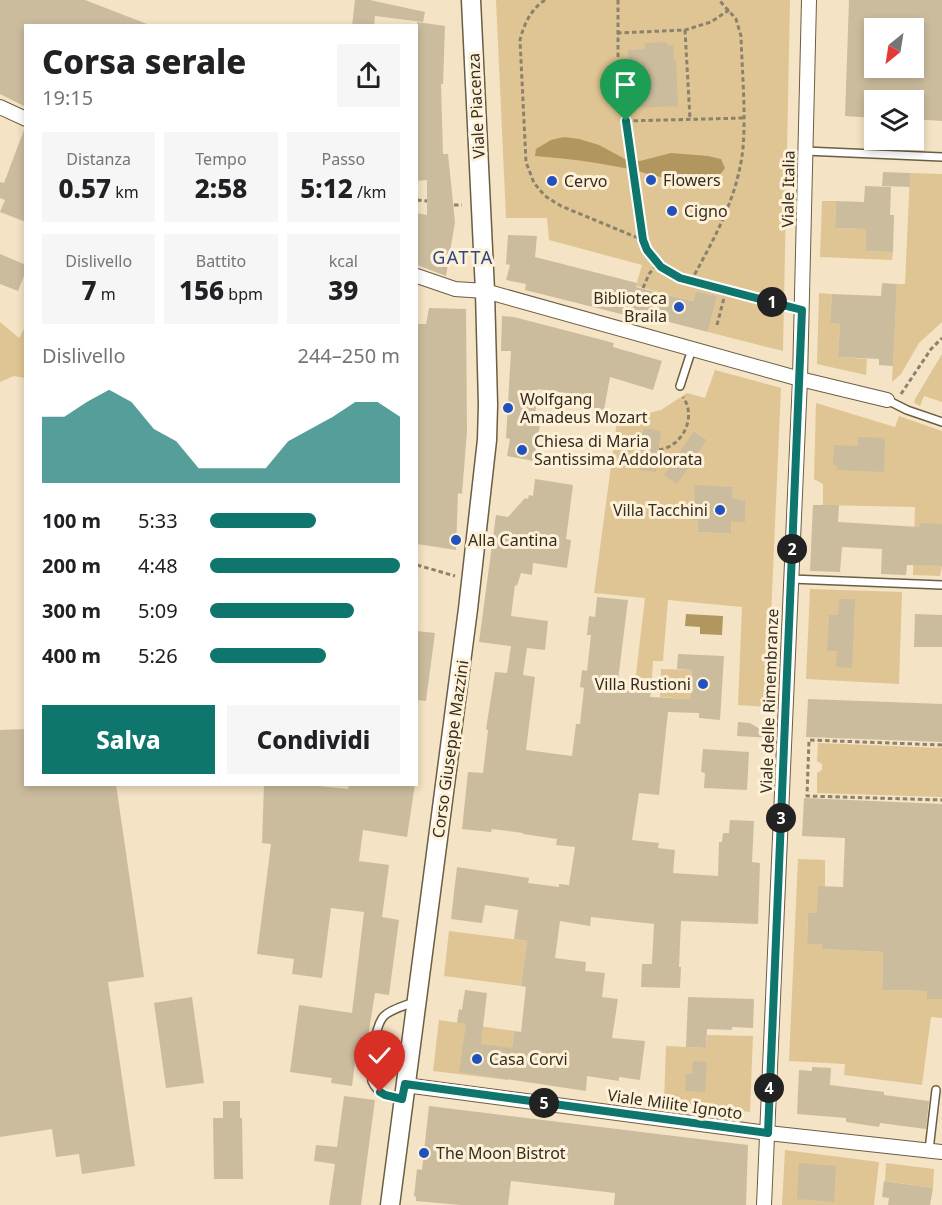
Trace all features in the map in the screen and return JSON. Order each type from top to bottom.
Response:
[{"type":"street","name":"Viale Piacenza","points":[[471,0],[485,291]]},
{"type":"street","name":"Viale Italia","points":[[800,379],[809,0]]},
{"type":"street","points":[[0,107],[24,118]]},
{"type":"street","points":[[418,276],[455,289],[485,291],[692,350],[887,400]]},
{"type":"street","name":"Corso Giuseppe Mazzini","points":[[390,1205],[484,473],[488,405],[485,291]]},
{"type":"street","name":"Viale delle Rimembranze","points":[[764,1205],[800,379]]},
{"type":"street","name":"Viale Milite Ignoto","points":[[404,1092],[935,1151]]},
{"type":"lane","points":[[805,152],[942,157]]},
{"type":"lane","points":[[680,386],[692,350]]},
{"type":"lane","points":[[887,400],[907,410],[942,422]]},
{"type":"lane","points":[[791,579],[942,585]]},
{"type":"lane","points":[[404,1092],[385,1095],[374,1086],[372,1081],[376,1031],[383,1017],[393,1010],[416,1001]]},
{"type":"lane","points":[[935,1151],[936,1090]]},
{"type":"path","points":[[545,0],[524,26],[520,40],[526,162],[534,183],[545,196],[561,206],[643,240]]},
{"type":"path","points":[[618,0],[618,57],[643,240],[647,250],[671,274],[802,310]]},
{"type":"path","points":[[691,281],[716,236],[730,204],[743,147],[741,36],[736,19],[719,0]]},
{"type":"path","points":[[617,33],[685,30],[711,22],[729,10]]},
{"type":"path","points":[[685,30],[690,119]]},
{"type":"path","points":[[626,121],[742,118]]},
{"type":"path","points":[[418,200],[427,201]]},
{"type":"path","points":[[454,205],[462,205]]},
{"type":"path","points":[[643,288],[649,274],[658,263]]},
{"type":"path","points":[[717,325],[726,290]]},
{"type":"path","points":[[887,400],[900,394],[930,349],[942,338]]},
{"type":"path","points":[[659,450],[673,446],[685,429],[689,411],[680,386]]},
{"type":"path","points":[[418,565],[458,577],[459,569]]},
{"type":"path","points":[[942,745],[809,740],[807,796],[942,800]]},
{"type":"shaded area","points":[[496,0],[790,0],[783,351],[708,332],[717,296],[696,291],[693,301],[636,286],[642,265],[549,240],[547,218],[506,218]]},
{"type":"shaded area","points":[[564,137],[599,145],[625,159],[640,161],[671,153],[708,156],[721,159],[725,168],[717,176],[706,181],[692,182],[602,164],[535,156],[536,149],[551,140]]},
{"type":"shaded area","points":[[910,173],[942,174],[942,322],[919,343],[901,374],[892,382],[897,284],[905,284]]},
{"type":"shaded area","points":[[822,201],[836,201],[835,228],[866,229],[866,251],[893,252],[892,260],[820,257]]},
{"type":"shaded area","points":[[819,293],[832,294],[830,323],[840,324],[838,357],[867,359],[866,375],[817,364]]},
{"type":"shaded area","points":[[0,322],[19,338],[24,329],[24,378],[14,376],[0,382]]},
{"type":"shaded area","points":[[942,354],[942,402],[924,396],[920,406],[914,403],[915,399]]},
{"type":"shaded area","points":[[715,370],[781,388],[767,707],[738,705],[742,607],[668,600],[663,661],[653,661],[651,692],[634,691],[645,598],[594,593],[617,421],[661,410],[687,393],[705,398]],"holes":[[[694,431],[707,440],[677,483]],[[700,486],[733,487],[732,498],[746,500],[745,522],[731,522],[731,534],[698,532],[698,520],[693,520],[694,497]]]},
{"type":"shaded area","points":[[816,403],[895,427],[899,416],[942,431],[942,524],[920,524],[918,565],[942,566],[940,576],[913,575],[915,507],[823,505],[823,484],[814,479]]},
{"type":"shaded area","points":[[810,589],[902,592],[899,684],[806,679]]},
{"type":"shaded area","points":[[686,614],[723,616],[722,635],[700,634],[700,627],[685,626]]},
{"type":"shaded area","points":[[661,669],[692,670],[690,699],[660,697]]},
{"type":"shaded area","points":[[818,743],[942,748],[942,797],[817,793],[817,773],[822,770],[822,764],[817,761]]},
{"type":"shaded area","points":[[798,859],[825,860],[825,886],[817,913],[808,913],[807,944],[822,944],[822,949],[883,952],[882,990],[927,989],[927,999],[942,999],[942,1018],[931,1017],[922,1085],[844,1075],[845,1064],[789,1061]]},
{"type":"shaded area","points":[[449,931],[527,941],[521,986],[444,976]]},
{"type":"shaded area","points":[[439,1020],[514,1031],[508,1080],[433,1071]]},
{"type":"shaded area","points":[[707,1035],[753,1036],[750,1112],[664,1101],[666,1046],[706,1048]]},
{"type":"shaded area","points":[[785,1150],[879,1162],[874,1205],[782,1205]]},
{"type":"shaded area","points":[[886,1163],[934,1169],[933,1188],[885,1181]]},
{"type":"building","points":[[0,0],[85,0],[147,24],[24,24],[24,106],[0,94]]},
{"type":"building","points":[[355,0],[370,0],[425,12],[423,22],[375,16],[374,24],[352,24]]},
{"type":"building","points":[[849,0],[942,0],[942,121],[924,120],[924,90],[864,90],[864,117],[845,116]]},
{"type":"building","points":[[417,22],[445,26],[443,84],[441,84],[443,154],[448,154],[455,222],[446,276],[418,265],[418,213],[427,215],[427,180],[418,181]]},
{"type":"building","points":[[667,42],[667,45],[673,45],[674,60],[676,60],[678,106],[635,108],[633,70],[630,70],[628,50],[645,49],[645,43]]},
{"type":"building","points":[[24,130],[24,221],[0,212],[5,200],[0,198],[0,182],[4,183]]},
{"type":"building","points":[[883,172],[910,173],[910,187],[882,186]]},
{"type":"building","points":[[865,186],[891,187],[890,215],[894,215],[893,252],[866,251],[866,229],[835,228],[836,201],[864,202]]},
{"type":"building","points":[[508,235],[537,236],[535,257],[637,283],[636,287],[693,301],[696,291],[717,296],[708,332],[630,312],[629,316],[525,290],[526,284],[506,280],[510,265],[506,264]]},
{"type":"building","points":[[0,254],[24,264],[24,276],[18,291],[0,284]]},
{"type":"building","points":[[882,283],[897,284],[893,366],[879,365],[879,359],[838,357],[840,324],[830,323],[832,294],[881,296]]},
{"type":"building","points":[[429,308],[466,309],[467,431],[462,494],[458,493],[456,550],[418,544],[418,324],[426,324]]},
{"type":"building","points":[[502,316],[514,317],[614,343],[613,347],[662,361],[653,390],[610,377],[604,410],[580,406],[582,395],[537,389],[535,424],[540,424],[534,461],[507,456],[510,439],[506,438],[511,351],[501,351]]},
{"type":"building","points":[[644,428],[661,431],[656,472],[640,470],[643,449],[639,449]]},
{"type":"building","points":[[694,431],[707,440],[677,484],[664,475]]},
{"type":"building","points":[[858,437],[885,438],[884,472],[836,470],[837,466],[833,465],[834,445],[858,446]]},
{"type":"building","points":[[535,479],[573,485],[566,539],[571,540],[567,568],[533,563],[532,575],[521,573],[517,586],[515,585],[511,616],[548,621],[545,650],[527,648],[523,675],[535,677],[526,750],[572,756],[576,724],[580,724],[584,688],[580,687],[582,670],[587,671],[591,635],[587,635],[589,616],[595,617],[597,597],[628,600],[618,680],[621,680],[620,690],[651,692],[650,697],[690,699],[692,670],[677,669],[678,654],[724,656],[720,720],[699,718],[699,713],[668,712],[659,795],[639,793],[632,840],[659,843],[658,848],[675,850],[673,873],[718,876],[719,842],[722,842],[723,833],[729,833],[730,820],[754,821],[752,862],[760,863],[758,924],[681,921],[680,988],[641,987],[642,964],[652,964],[654,924],[591,917],[590,926],[560,921],[555,958],[586,962],[585,971],[605,973],[602,997],[618,999],[612,1038],[645,1041],[640,1080],[619,1077],[619,1081],[587,1076],[586,1091],[459,1072],[466,1024],[457,1023],[465,990],[487,993],[481,1044],[512,1048],[514,1031],[521,1032],[526,987],[521,986],[527,941],[514,939],[518,910],[485,905],[482,923],[451,919],[457,867],[529,878],[528,883],[559,887],[559,884],[569,885],[575,847],[556,845],[557,839],[523,833],[492,829],[491,832],[462,829],[468,772],[483,773],[488,730],[486,729],[495,672],[507,673],[511,646],[479,642],[496,515],[508,517],[525,498],[528,499],[529,495],[533,496]]},
{"type":"building","name":"Villa Tacchini","points":[[695,485],[733,487],[732,498],[746,500],[745,522],[731,522],[731,534],[698,532],[698,520],[693,520]]},
{"type":"building","points":[[813,505],[839,505],[838,522],[919,527],[920,523],[942,524],[942,566],[907,565],[906,575],[881,574],[882,549],[842,547],[840,572],[810,571]]},
{"type":"building","points":[[839,599],[855,599],[852,668],[836,667],[837,651],[827,651],[829,615],[838,615]]},
{"type":"building","points":[[915,614],[942,615],[942,647],[914,647]]},
{"type":"building","points":[[418,631],[435,633],[426,701],[418,700]]},
{"type":"building","points":[[808,699],[942,704],[942,742],[806,737]]},
{"type":"building","points":[[738,722],[750,723],[775,738],[737,736]]},
{"type":"building","points":[[24,729],[24,786],[116,786],[144,977],[108,982],[135,1166],[82,1174],[79,1154],[56,1157],[52,1129],[0,1137],[0,730]]},
{"type":"building","points":[[703,749],[749,752],[747,790],[704,788],[705,773],[701,772]]},
{"type":"building","points":[[264,786],[319,786],[348,789],[349,786],[415,786],[407,837],[363,830],[359,861],[389,865],[382,917],[399,920],[389,995],[375,993],[366,1049],[357,1047],[352,1086],[331,1083],[332,1078],[290,1072],[299,1005],[352,1013],[364,912],[331,908],[322,978],[292,974],[294,959],[257,954],[271,844],[262,843]]},
{"type":"building","points":[[804,798],[942,804],[942,999],[927,999],[927,991],[882,990],[883,952],[822,949],[822,944],[807,944],[808,913],[817,913],[818,886],[843,887],[845,838],[802,836]]},
{"type":"building","points":[[192,997],[204,1083],[166,1088],[154,1003]]},
{"type":"building","points":[[688,997],[754,999],[753,1028],[707,1029],[706,1048],[686,1047]]},
{"type":"building","points":[[693,1061],[707,1062],[705,1092],[685,1091],[686,1074],[692,1074]]},
{"type":"building","points":[[812,1067],[831,1068],[830,1085],[929,1101],[926,1129],[880,1123],[879,1127],[846,1122],[846,1118],[797,1114],[799,1070],[812,1071]]},
{"type":"building","points":[[344,1096],[375,1100],[361,1205],[329,1205],[335,1164],[314,1161],[316,1145],[337,1147]]},
{"type":"building","points":[[223,1101],[240,1101],[243,1179],[214,1179],[213,1118],[223,1118]]},
{"type":"building","points":[[429,1106],[748,1145],[746,1205],[614,1205],[615,1193],[511,1181],[508,1205],[461,1205],[416,1201],[414,1196],[417,1169],[422,1170]]},
{"type":"building","points":[[799,1163],[836,1166],[834,1202],[797,1199]]},
{"type":"building","points":[[884,1181],[933,1188],[930,1205],[888,1205],[889,1198],[882,1197]]},
{"type":"place","name":"Flowers","points":[[651,180]]},
{"type":"place","name":"Cervo","points":[[552,181]]},
{"type":"place","name":"Cigno","points":[[672,211]]},
{"type":"place","name":"Biblioteca Braila","points":[[679,307]]},
{"type":"place","name":"Wolfgang Amadeus Mozart","points":[[508,408]]},
{"type":"place","name":"Chiesa di Maria Santissima Addolorata","points":[[522,450]]},
{"type":"place","name":"Villa Tacchini","points":[[720,510]]},
{"type":"place","name":"Alla Cantina","points":[[456,540]]},
{"type":"place","name":"Villa Rustioni","points":[[703,684]]},
{"type":"place","name":"Casa Corvi","points":[[477,1059]]},
{"type":"place","name":"The Moon Bistrot","points":[[424,1153]]},
{"type":"district","name":"GATTA","points":[[463,258]]},
{"type":"route","points":[[380,1092],[402,1099],[405,1084],[768,1133],[802,310],[680,278],[661,267],[647,250],[643,240],[626,121]]}]
